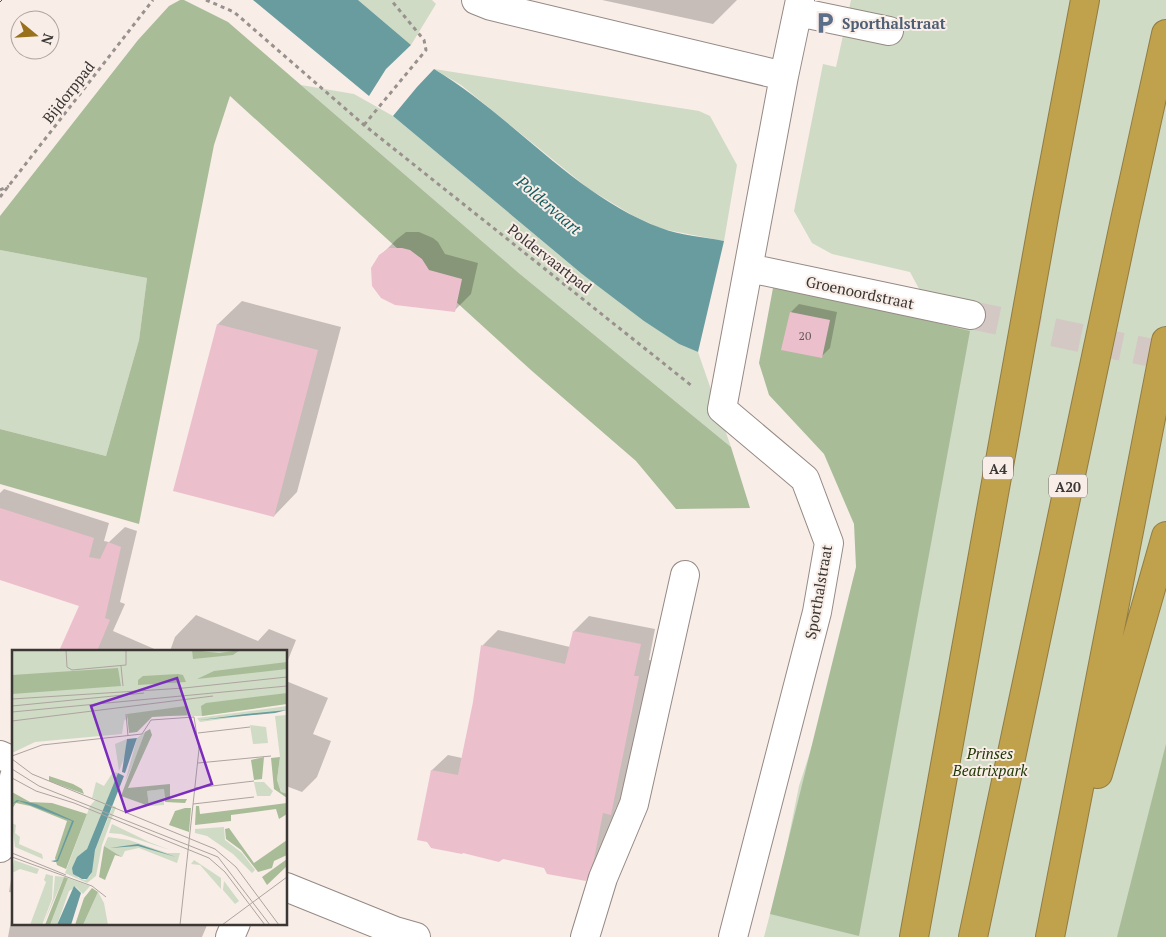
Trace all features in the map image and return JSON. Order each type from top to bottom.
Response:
[{"type":"highway","name":"A4","points":[[914,937],[1041,231],[1085,0]]},
{"type":"highway","name":"A20","points":[[973,937],[1166,34]]},
{"type":"highway","points":[[1051,937],[1166,341]]},
{"type":"highway","points":[[1051,937],[1166,536]]},
{"type":"street","points":[[476,0],[491,6],[784,76]]},
{"type":"street","points":[[722,410],[784,76],[799,6],[889,31]]},
{"type":"street","name":"Groenoordstraat","points":[[749,268],[971,315]]},
{"type":"street","name":"Sporthalstraat","points":[[722,410],[805,479],[830,543],[817,612],[733,937]]},
{"type":"street","points":[[585,937],[603,878],[634,804],[685,575]]},
{"type":"street","points":[[0,755],[12,760]]},
{"type":"street","points":[[0,848],[12,788]]},
{"type":"street","points":[[288,888],[395,931],[416,937]]},
{"type":"street","points":[[230,937],[236,924]]},
{"type":"path","name":"Bijdorppad","points":[[0,197],[153,0]]},
{"type":"path","name":"Poldervaartpad","points":[[206,0],[234,12],[364,125],[722,410]]},
{"type":"path","points":[[364,125],[426,50],[424,40],[391,0]]},
{"type":"path","points":[[0,190],[10,186]]},
{"type":"green space","points":[[184,0],[228,22],[520,274],[731,447],[750,508],[676,509],[636,461],[532,371],[230,96],[214,145],[139,524],[0,484],[0,429],[106,456],[139,340],[147,278],[0,250],[0,216],[138,40],[169,6]]},
{"type":"green space","points":[[358,0],[432,0],[436,4],[411,45]]},
{"type":"green space","name":"Prinses Beatrixpark","points":[[851,0],[1166,0],[1166,937],[764,937],[770,914],[773,914],[799,786],[945,337],[910,272],[832,254],[812,243],[794,211],[823,64],[836,67]]},
{"type":"green space","points":[[434,69],[699,111],[710,116],[737,165],[724,241],[662,229],[632,215],[589,189],[461,85]]},
{"type":"green space","points":[[301,85],[354,94],[393,116],[582,274],[679,344],[698,352],[731,447],[520,274]]},
{"type":"green space","points":[[0,250],[147,278],[139,340],[106,456],[0,429]]},
{"type":"green space","points":[[773,288],[856,303],[970,331],[859,936],[770,914],[856,567],[854,524],[824,454],[769,395],[759,363]]},
{"type":"green space","points":[[1166,744],[1166,937],[1117,937]]},
{"type":"water","points":[[253,0],[358,0],[411,45],[386,69],[369,96]]},
{"type":"water","name":"Poldervaart","points":[[434,69],[490,109],[571,176],[629,214],[668,230],[724,241],[698,352],[679,344],[644,321],[582,274],[393,116]]},
{"type":"building","points":[[389,248],[410,250],[422,259],[429,270],[462,279],[455,312],[395,305],[381,298],[372,286],[371,268],[379,255]]},
{"type":"building","points":[[790,312],[830,320],[822,358],[781,350]]},
{"type":"building","points":[[217,324],[318,350],[274,517],[173,491]]},
{"type":"building","points":[[0,508],[94,538],[89,557],[100,559],[108,542],[121,547],[105,618],[110,620],[97,650],[59,650],[79,606],[0,580]]},
{"type":"building","points":[[573,631],[641,644],[634,676],[639,676],[611,815],[603,813],[594,859],[586,881],[547,874],[544,868],[503,859],[499,862],[463,853],[431,848],[427,842],[417,840],[431,770],[458,775],[473,702],[481,645],[565,664]]},
{"type":"tunnel","points":[[971,315],[1166,356]]},
{"type":"place","name":"Sporthalstraat","points":[[825,23]]}]
